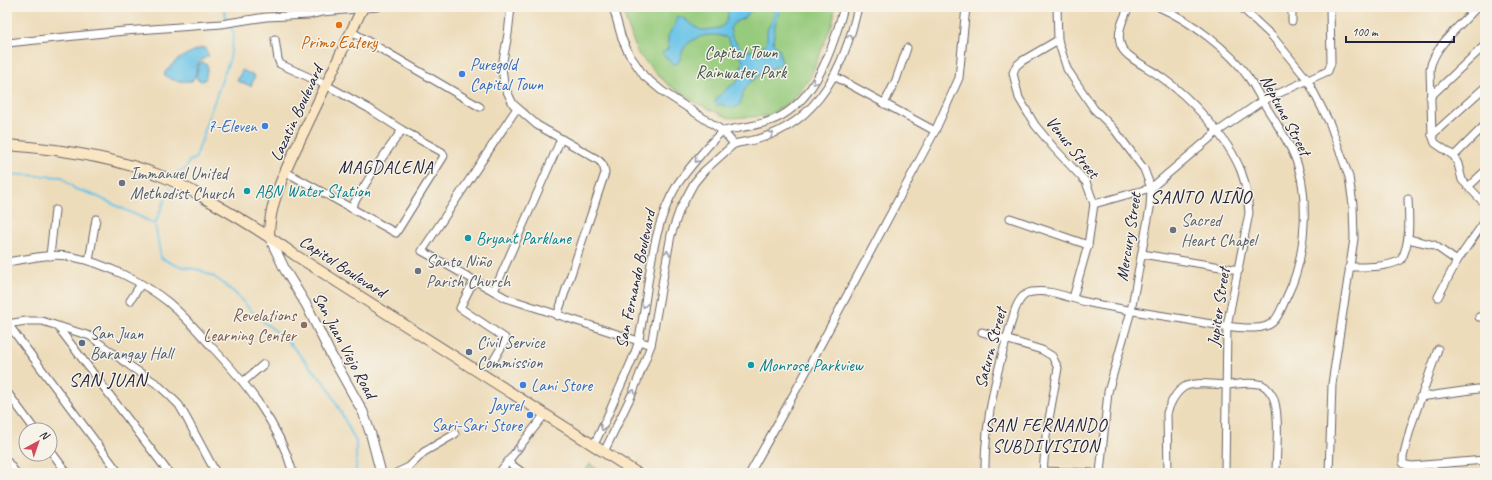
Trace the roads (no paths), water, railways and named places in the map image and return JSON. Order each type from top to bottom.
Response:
[{"type":"main road","name":"Lazatin Boulevard","points":[[269,236],[271,214],[286,172],[363,8]]},
{"type":"main road","name":"Capitol Boulevard","points":[[7,145],[53,149],[126,164],[182,186],[269,236],[295,255],[637,473]]},
{"type":"street","points":[[7,43],[124,31],[221,24],[266,17],[308,15],[378,7]]},
{"type":"street","points":[[511,7],[502,66],[504,85],[513,104],[537,125],[602,162],[605,173],[557,316]]},
{"type":"street","points":[[613,7],[622,39],[629,54],[644,76],[662,91],[723,131],[734,144],[759,139],[790,125],[817,101],[829,86],[844,55],[858,7]]},
{"type":"street","points":[[723,131],[755,126],[775,119],[794,106],[817,80],[832,46],[844,7]]},
{"type":"street","points":[[750,473],[935,132],[959,78],[966,7]]},
{"type":"street","name":"Mercury Street","points":[[1057,7],[1058,40],[1067,69],[1094,110],[1114,129],[1144,170],[1151,188],[1150,208],[1131,311],[1108,392],[1100,473]]},
{"type":"street","name":"Jupiter Street","points":[[1129,7],[1122,22],[1120,37],[1122,48],[1130,56],[1175,87],[1189,100],[1217,132],[1231,152],[1241,171],[1248,197],[1249,213],[1227,326],[1225,473]]},
{"type":"street","name":"Neptune Street","points":[[1131,311],[1227,326],[1254,328],[1263,327],[1275,322],[1292,286],[1302,242],[1305,218],[1300,177],[1294,155],[1280,128],[1248,76],[1231,58],[1196,28],[1159,7]]},
{"type":"street","points":[[1242,7],[1272,36],[1307,79],[1330,124],[1348,177],[1353,204],[1354,239],[1332,384],[1329,473]]},
{"type":"street","points":[[1292,7],[1292,21]]},
{"type":"street","points":[[1094,204],[1151,188],[1217,132],[1262,101],[1307,79],[1328,71],[1330,67],[1330,7]]},
{"type":"street","points":[[1485,11],[1478,7],[1442,46],[1431,61],[1430,69],[1432,135],[1435,143],[1454,156],[1458,164],[1462,180],[1485,204]]},
{"type":"street","points":[[352,32],[480,107]]},
{"type":"street","points":[[275,39],[280,63],[326,85],[368,108],[402,130],[442,152],[444,156],[396,233],[286,172]]},
{"type":"street","name":"Venus Street","points":[[1058,40],[1035,52],[1016,66],[1012,73],[1019,98],[1034,125],[1086,182],[1094,204],[1088,245],[1073,298]]},
{"type":"street","points":[[1430,97],[1485,45]]},
{"type":"street","points":[[884,104],[896,80],[908,48]]},
{"type":"street","points":[[834,76],[935,132]]},
{"type":"street","points":[[1432,135],[1485,87]]},
{"type":"street","points":[[517,108],[422,250],[506,298],[557,316],[651,345]]},
{"type":"street","points":[[1454,156],[1485,125]]},
{"type":"street","points":[[351,208],[377,165],[402,130]]},
{"type":"street","name":"San Fernando Boulevard","points":[[594,446],[635,354],[656,235],[668,202],[686,172],[723,131]]},
{"type":"street","points":[[494,291],[560,139]]},
{"type":"street","name":"San Fernando Boulevard","points":[[604,452],[633,392],[651,345],[671,234],[677,214],[694,183],[704,171],[734,144]]},
{"type":"street","points":[[1469,186],[1485,171]]},
{"type":"street","points":[[1349,267],[1382,266],[1394,264],[1401,260],[1405,253],[1408,239],[1408,199]]},
{"type":"street","points":[[50,256],[55,210]]},
{"type":"street","points":[[1010,218],[1088,245]]},
{"type":"street","points":[[89,261],[96,219]]},
{"type":"street","points":[[1438,297],[1457,261],[1485,221]]},
{"type":"street","name":"San Juan Viejo Road","points":[[269,236],[286,270],[307,306],[330,353],[363,412],[381,473]]},
{"type":"street","points":[[1408,239],[1434,245],[1457,261]]},
{"type":"street","points":[[1142,254],[1239,270]]},
{"type":"street","points":[[7,262],[50,256],[72,256],[107,268],[142,284],[168,302],[244,382],[277,432],[286,450],[293,473]]},
{"type":"street","points":[[474,280],[460,308],[505,338],[505,341],[492,362]]},
{"type":"street","points":[[130,301],[142,284]]},
{"type":"street","name":"Saturn Street","points":[[985,473],[989,411],[997,371],[1019,301],[1030,292],[1043,291],[1084,302],[1131,311]]},
{"type":"street","points":[[119,473],[8,324],[26,321],[42,321],[90,336],[157,384],[179,405],[216,473]]},
{"type":"street","points":[[58,327],[169,473]]},
{"type":"street","points":[[982,332],[1042,350],[1052,356],[1058,368],[1046,436],[1043,472],[1092,473]]},
{"type":"street","points":[[1438,349],[1411,426],[1403,457],[1403,463],[1406,466],[1412,466],[1485,460]]},
{"type":"street","points":[[244,382],[264,364]]},
{"type":"street","points":[[1168,473],[1167,413],[1176,394],[1185,386],[1197,383],[1226,385],[1260,384],[1267,388],[1273,396],[1276,408],[1276,473]]},
{"type":"street","points":[[1420,397],[1485,388]]},
{"type":"street","points":[[7,392],[29,422]]},
{"type":"street","points":[[499,473],[545,414]]},
{"type":"street","points":[[396,473],[409,467],[424,452],[455,434]]},
{"type":"street","points":[[7,461],[16,473]]},
{"type":"street","points":[[58,461],[67,473]]},
{"type":"street","points":[[508,462],[523,473]]},
{"type":"water","points":[[729,7],[754,7],[744,18],[735,22],[730,28],[732,37],[741,49],[744,51],[756,51],[762,49],[767,41],[767,30],[772,21],[775,9],[772,7],[781,7],[775,25],[773,43],[780,51],[782,62],[781,65],[764,72],[751,81],[744,91],[739,105],[734,108],[720,104],[718,106],[715,102],[721,93],[737,82],[743,60],[738,56],[727,38],[716,35],[699,37],[685,47],[677,64],[671,63],[662,53],[668,48],[668,36],[675,24],[677,16],[683,18],[701,30],[717,29],[723,25],[727,19]]},
{"type":"water","points":[[204,47],[209,56],[198,64],[195,77],[192,81],[173,80],[164,74],[177,60]]},
{"type":"water","points":[[203,62],[208,66],[205,80],[202,81],[196,77],[199,64]]},
{"type":"water","points":[[242,70],[255,76],[251,86],[237,81]]},
{"type":"waterway","points":[[223,7],[227,21]]},
{"type":"waterway","points":[[174,175],[179,171],[185,170],[189,161],[195,159],[230,58],[234,33],[229,25]]},
{"type":"waterway","points":[[7,174],[62,177],[75,189],[94,195],[155,224],[161,258],[175,265],[200,270],[216,278],[236,294],[257,317],[285,338],[328,387],[356,442],[356,473]]},
{"type":"waterway","points":[[155,224],[170,188]]},
{"type":"place","name":"Primo Eatery","points":[[339,25]]},
{"type":"place","name":"Puregold Capital Town","points":[[462,74]]},
{"type":"place","name":"7-Eleven","points":[[265,126]]},
{"type":"place","name":"Immanuel United Methodist Church","points":[[122,183]]},
{"type":"place","name":"ABN Water Station","points":[[247,191]]},
{"type":"place","name":"Sacred Heart Chapel","points":[[1173,230]]},
{"type":"place","name":"Bryant Parklane","points":[[468,238]]},
{"type":"place","name":"Santo Niño Parish Church","points":[[418,271]]},
{"type":"place","name":"Revelations Learning Center","points":[[304,325]]},
{"type":"place","name":"San Juan Barangay Hall","points":[[82,343]]},
{"type":"place","name":"Civil Service Commission","points":[[469,352]]},
{"type":"place","name":"Monrose Parkview","points":[[751,365]]},
{"type":"place","name":"Lani Store","points":[[523,385]]},
{"type":"place","name":"Jayrel Sari-Sari Store","points":[[530,415]]},
{"type":"district","name":"MAGDALENA","points":[[386,167]]},
{"type":"district","name":"SANTO NIÑO","points":[[1201,196]]},
{"type":"district","name":"SAN JUAN","points":[[108,379]]},
{"type":"district","name":"SAN FERNANDO SUBDIVISION","points":[[1046,435]]},
{"type":"park label","name":"Capital Town Rainwater Park","points":[[741,62]]}]
